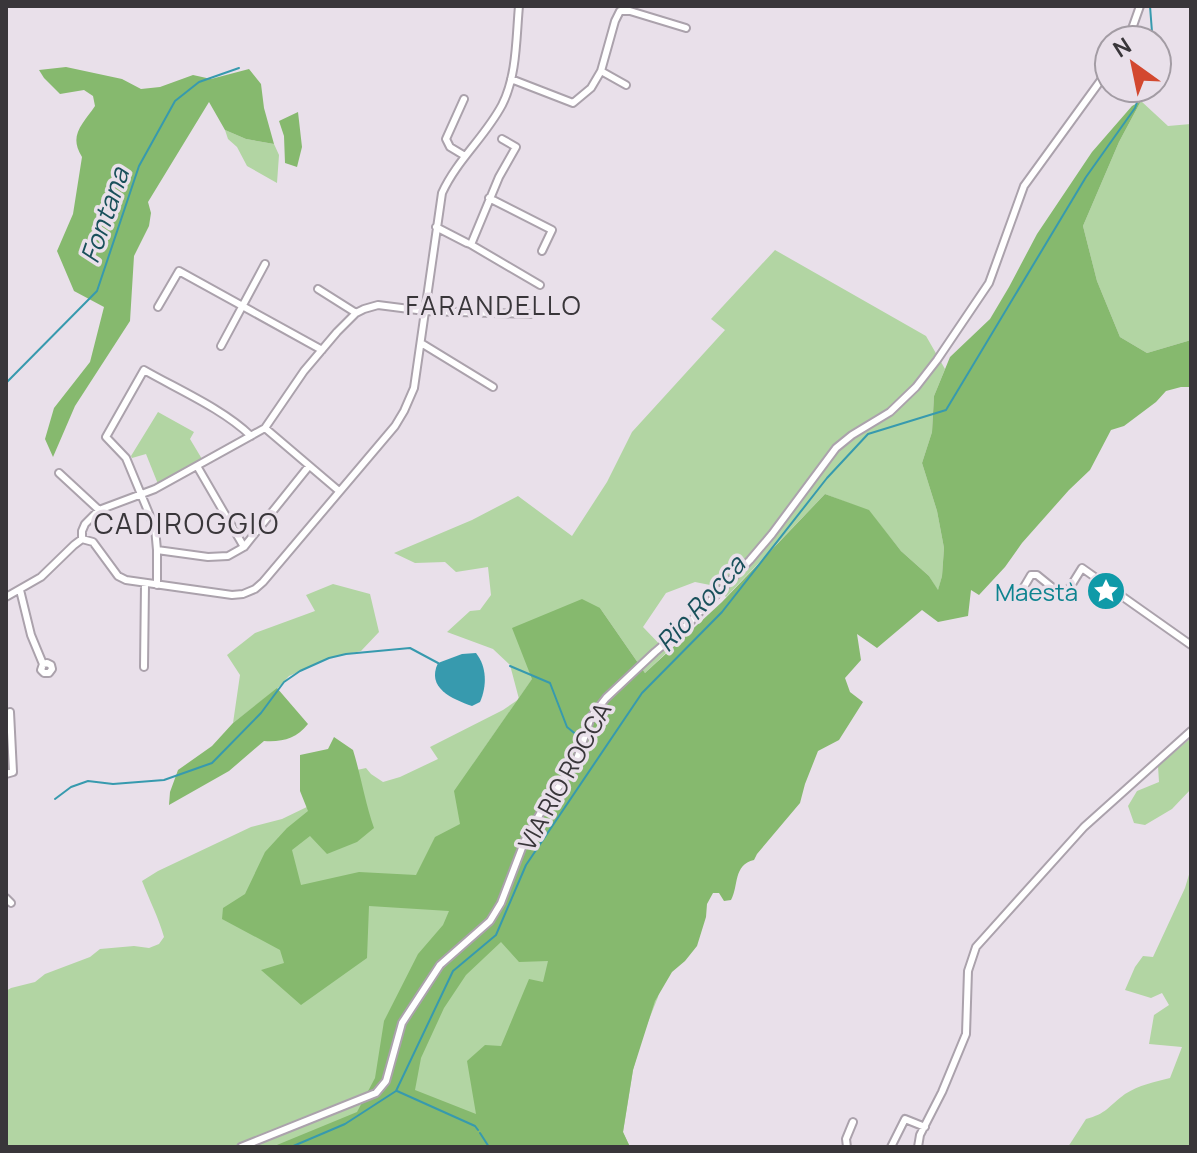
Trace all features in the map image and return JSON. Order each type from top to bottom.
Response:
[{"type":"street","points":[[82,539],[93,542],[118,576],[126,580],[243,594],[255,589],[283,559],[395,426],[414,388],[442,193],[453,171],[498,112],[511,79],[519,6]]},
{"type":"street","points":[[511,79],[573,103],[591,88],[601,71],[620,11],[630,11],[686,28]]},
{"type":"street","points":[[601,71],[626,85]]},
{"type":"street","name":"VIA RIO ROCCA","points":[[241,1147],[376,1093],[382,1087],[402,1023],[440,965],[490,921],[501,903],[525,840],[576,762],[591,717],[606,698],[689,623],[750,560],[836,448],[890,412],[916,387],[945,350],[989,283],[1024,186],[1093,91]]},
{"type":"street","points":[[464,99],[446,139],[450,147],[465,156]]},
{"type":"street","points":[[470,244],[489,198],[516,147],[502,139]]},
{"type":"street","points":[[489,198],[552,230],[542,251]]},
{"type":"street","points":[[436,227],[540,285]]},
{"type":"street","points":[[221,346],[265,264]]},
{"type":"street","points":[[158,307],[179,271],[322,350]]},
{"type":"street","points":[[318,289],[356,313]]},
{"type":"street","points":[[82,539],[85,524],[99,510],[141,495],[265,428],[300,376],[356,313],[378,305],[425,311],[530,314]]},
{"type":"street","points":[[421,343],[493,387]]},
{"type":"street","points":[[157,585],[155,528],[126,458],[106,437],[144,370],[218,412],[251,436]]},
{"type":"street","points":[[265,428],[339,491]]},
{"type":"street","points":[[197,466],[244,547]]},
{"type":"street","points":[[157,550],[208,557],[228,556],[244,547],[309,466]]},
{"type":"street","points":[[59,473],[99,510]]},
{"type":"street","points":[[6,597],[41,577],[82,539]]},
{"type":"street","points":[[1021,592],[1031,575],[1037,575],[1064,597],[1082,568],[1191,645]]},
{"type":"street","points":[[144,667],[145,584]]},
{"type":"street","points":[[20,590],[27,623],[43,664]]},
{"type":"street","points":[[6,774],[13,772],[10,712]]},
{"type":"street","points":[[918,1147],[966,1034],[968,971],[976,947],[1084,827],[1191,731]]},
{"type":"street","points":[[891,1147],[905,1119],[925,1127]]},
{"type":"street","points":[[847,1147],[846,1139],[853,1122]]},
{"type":"green space","points":[[66,67],[122,79],[141,89],[160,87],[193,75],[211,79],[249,69],[261,84],[274,144],[246,139],[225,130],[209,102],[148,202],[151,213],[149,226],[134,256],[130,321],[75,406],[53,457],[45,439],[54,408],[90,362],[104,307],[74,291],[57,251],[73,214],[82,157],[77,136],[95,106],[93,96],[84,90],[60,94],[39,70]]},
{"type":"green space","points":[[1139,104],[1144,104],[1168,126],[1191,124],[1191,340],[1147,353],[1120,337],[1097,281],[1083,226],[1119,142]]},
{"type":"green space","points":[[1139,104],[1119,142],[1083,226],[1097,281],[1120,337],[1147,353],[1191,340],[1191,387],[1166,391],[1124,426],[1111,430],[1090,470],[1069,490],[979,595],[971,590],[968,616],[938,622],[922,610],[877,648],[857,634],[861,660],[845,678],[850,692],[863,702],[839,740],[818,751],[800,803],[754,860],[743,866],[731,900],[724,901],[719,893],[713,893],[707,904],[697,946],[672,972],[655,1001],[633,1070],[623,1132],[630,1147],[272,1147],[357,1112],[375,1078],[384,1021],[418,954],[443,925],[449,911],[369,906],[367,958],[301,1005],[261,970],[284,963],[280,950],[222,919],[223,908],[245,894],[265,852],[308,811],[300,791],[300,755],[328,749],[334,737],[353,750],[374,828],[357,842],[327,854],[310,836],[292,850],[301,885],[359,872],[416,875],[435,837],[460,824],[454,791],[532,679],[512,628],[582,599],[600,608],[645,673],[722,602],[825,494],[869,510],[901,551],[929,576],[938,590],[944,548],[937,511],[922,463],[932,432],[934,396],[950,357],[990,319],[1037,234],[1092,152],[1132,106]],"holes":[[[501,942],[519,962],[548,961],[543,982],[529,979],[501,1046],[485,1045],[467,1061],[476,1114],[415,1090],[421,1058],[444,1008],[466,975]]]},
{"type":"green space","points":[[298,112],[302,147],[297,167],[285,163],[284,136],[279,121]]},
{"type":"green space","points":[[225,130],[246,139],[274,144],[279,155],[277,183],[247,166]]},
{"type":"green space","points":[[775,250],[926,336],[945,369],[934,396],[932,432],[922,463],[937,511],[944,548],[938,591],[929,576],[901,551],[869,511],[825,494],[726,597],[715,586],[695,582],[666,593],[643,627],[667,652],[645,673],[600,608],[533,678],[519,698],[510,665],[493,649],[447,632],[470,611],[480,610],[491,595],[488,567],[456,572],[445,562],[415,563],[394,553],[472,520],[518,496],[572,536],[607,482],[632,432],[725,330],[711,319]]},
{"type":"green space","points":[[158,412],[194,432],[190,439],[202,459],[158,484],[146,454],[131,456]]},
{"type":"green space","points":[[333,584],[370,594],[379,632],[361,651],[329,658],[289,676],[233,723],[240,675],[227,655],[255,633],[315,611],[306,595]]},
{"type":"green space","points":[[277,688],[308,724],[289,738],[264,741],[229,771],[169,805],[178,770],[212,746],[233,723]]},
{"type":"green space","points":[[518,700],[473,764],[662,976],[633,1070],[623,1132],[630,1147],[6,1147],[6,991],[35,982],[45,974],[90,957],[100,949],[149,948],[159,944],[164,937],[142,881],[251,827],[282,819],[311,805],[357,770],[366,768],[383,782],[438,759],[430,747]]},
{"type":"green space","points":[[1191,738],[1191,789],[1172,809],[1145,825],[1134,823],[1128,806],[1137,791],[1159,782],[1158,766]]},
{"type":"green space","points":[[1191,868],[1191,1147],[1068,1147],[1086,1119],[1103,1112],[1130,1091],[1170,1078],[1182,1047],[1149,1044],[1154,1015],[1169,1005],[1162,993],[1151,998],[1125,990],[1143,956],[1153,957]]},
{"type":"water","points":[[476,653],[484,670],[485,683],[480,702],[472,706],[443,691],[435,679],[435,672],[438,663],[462,654]]},
{"type":"waterway","name":"Rio Rocca","points":[[1150,6],[1151,24]]},
{"type":"waterway","name":"Fontana","points":[[6,383],[97,291],[139,166],[175,101],[199,82],[239,68]]},
{"type":"waterway","name":"Rio Rocca","points":[[291,1147],[345,1124],[396,1091],[453,971],[496,935],[526,865],[642,693],[722,612],[827,478],[868,434],[946,410],[1086,177],[1136,104]]},
{"type":"waterway","points":[[55,799],[71,787],[88,781],[113,784],[164,780],[212,763],[261,713],[284,682],[329,658],[410,648],[438,663]]},
{"type":"waterway","points":[[510,666],[550,683],[567,727],[578,736]]},
{"type":"waterway","points":[[397,1091],[478,1130]]},
{"type":"waterway","points":[[480,1133],[489,1147]]},
{"type":"place","name":"Maestà","points":[[1106,591]]},
{"type":"district","name":"FARANDELLO","points":[[494,305]]},
{"type":"district","name":"CADIROGGIO","points":[[187,523]]}]
